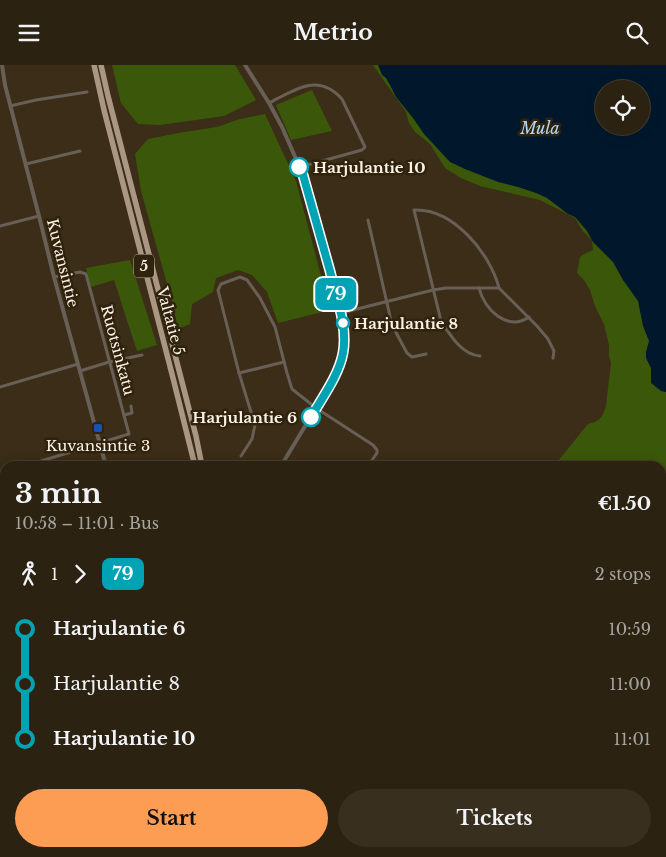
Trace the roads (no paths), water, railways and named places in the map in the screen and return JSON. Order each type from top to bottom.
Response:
[{"type":"highway","name":"Valtatie 5","points":[[94,65],[194,461]]},
{"type":"highway","name":"Valtatie 5","points":[[101,65],[201,461]]},
{"type":"street","name":"Kuvansintie","points":[[2,65],[10,106],[54,277],[105,461]]},
{"type":"street","points":[[245,65],[270,103],[303,175],[317,222],[344,330],[343,352],[338,370],[285,461]]},
{"type":"street","points":[[270,103],[306,85],[327,87],[342,99],[366,147],[362,150],[300,167]]},
{"type":"street","points":[[10,106],[87,92]]},
{"type":"street","points":[[26,165],[80,151]]},
{"type":"street","points":[[480,356],[473,356],[466,351],[450,335],[441,321],[414,210],[423,209],[448,219],[470,237],[493,269],[499,288],[529,317],[548,339],[554,351],[553,358]]},
{"type":"street","points":[[0,226],[39,216]]},
{"type":"street","points":[[368,220],[392,325],[407,353],[412,357],[426,354]]},
{"type":"street","name":"Ruotsinkatu","points":[[54,277],[80,272],[86,274],[129,434],[100,442]]},
{"type":"street","points":[[241,456],[252,439],[255,425],[239,373],[218,290],[221,284],[240,277],[248,280],[275,327],[292,389],[316,408],[373,445],[377,453],[371,461]]},
{"type":"street","points":[[341,313],[433,290],[446,288],[499,288]]},
{"type":"street","points":[[480,288],[487,307],[500,317],[507,321],[516,322],[524,321],[529,317]]},
{"type":"street","points":[[80,371],[142,355]]},
{"type":"street","points":[[239,373],[284,361]]},
{"type":"street","points":[[0,387],[78,364]]},
{"type":"street","points":[[124,415],[132,413],[131,406]]},
{"type":"street","points":[[41,461],[100,442]]},
{"type":"water","name":"Mula","points":[[378,65],[666,65],[666,392],[661,391],[651,383],[651,368],[646,358],[649,341],[643,326],[638,301],[613,262],[593,242],[587,231],[575,217],[547,198],[536,193],[498,182],[450,162],[424,134],[396,97],[386,78],[382,75]]},
{"type":"place","name":"Harjulantie 10","points":[[299,167]]},
{"type":"place","name":"Harjulantie 8","points":[[343,323]]},
{"type":"place","name":"Harjulantie 6","points":[[311,417]]},
{"type":"place","name":"Kuvansintie 3","points":[[98,428]]}]
